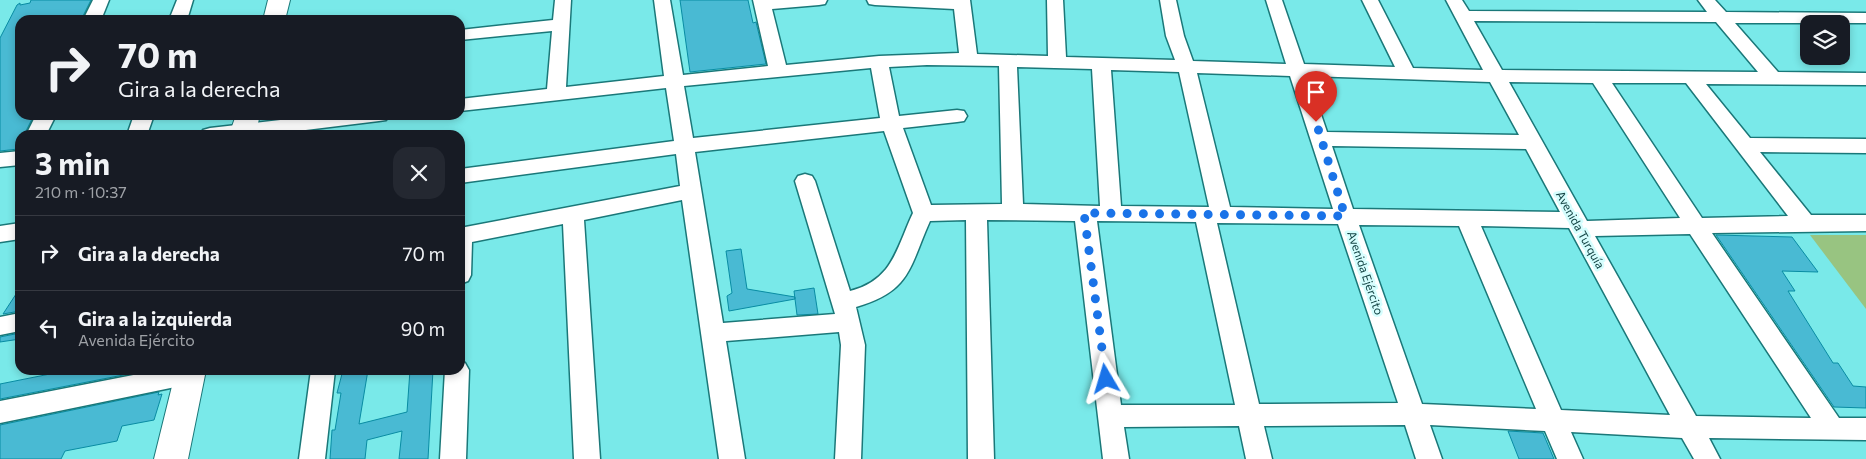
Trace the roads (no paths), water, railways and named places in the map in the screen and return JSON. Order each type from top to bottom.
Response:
[{"type":"street","points":[[94,15],[101,0]]},
{"type":"street","points":[[180,15],[185,0]]},
{"type":"street","points":[[275,15],[279,0]]},
{"type":"street","points":[[556,94],[563,0]]},
{"type":"street","points":[[662,0],[686,146],[732,459]]},
{"type":"street","points":[[778,71],[762,2],[819,0]]},
{"type":"street","points":[[875,0],[962,2],[968,58]]},
{"type":"street","points":[[1055,0],[1057,62]]},
{"type":"street","points":[[1168,0],[1175,36],[1187,66],[1248,415],[1259,459]]},
{"type":"street","name":"Avenida Ejército","points":[[1274,0],[1299,70],[1345,216],[1429,459]]},
{"type":"street","points":[[1370,0],[1407,73]]},
{"type":"street","points":[[1706,0],[1773,78]]},
{"type":"street","points":[[1458,8],[1721,17],[1866,18]]},
{"type":"street","name":"Avenida Turquía","points":[[1458,8],[1707,459]]},
{"type":"street","points":[[465,34],[560,25]]},
{"type":"street","points":[[465,104],[674,80],[879,62],[968,58],[1008,61],[1494,76],[1866,79]]},
{"type":"street","points":[[1008,61],[1013,212]]},
{"type":"street","points":[[713,333],[846,312],[890,283],[896,274],[922,213],[891,123],[879,62]]},
{"type":"street","points":[[1101,64],[1111,213]]},
{"type":"street","points":[[1599,77],[1696,226],[1832,428]]},
{"type":"street","points":[[1691,77],[1805,223]]},
{"type":"street","points":[[465,175],[686,146],[957,116]]},
{"type":"street","points":[[231,130],[244,127],[323,120]]},
{"type":"street","points":[[1321,139],[1531,142]]},
{"type":"street","points":[[1744,145],[1866,146]]},
{"type":"street","points":[[0,160],[15,158]]},
{"type":"street","points":[[805,181],[846,312],[853,345],[848,459]]},
{"type":"street","points":[[465,235],[692,191]]},
{"type":"street","points":[[976,212],[981,459]]},
{"type":"street","points":[[922,213],[1013,212],[1466,217],[1577,225],[1866,224]]},
{"type":"street","points":[[1084,213],[1116,459]]},
{"type":"street","points":[[573,214],[587,459]]},
{"type":"street","points":[[1466,217],[1570,459]]},
{"type":"street","points":[[0,234],[15,232]]},
{"type":"street","points":[[0,326],[15,323]]},
{"type":"street","points":[[0,412],[176,375]]},
{"type":"street","points":[[171,459],[189,375]]},
{"type":"street","points":[[312,459],[322,375]]},
{"type":"street","points":[[453,459],[456,375]]},
{"type":"street","points":[[1110,416],[1414,414],[1689,427],[1866,428]]}]
